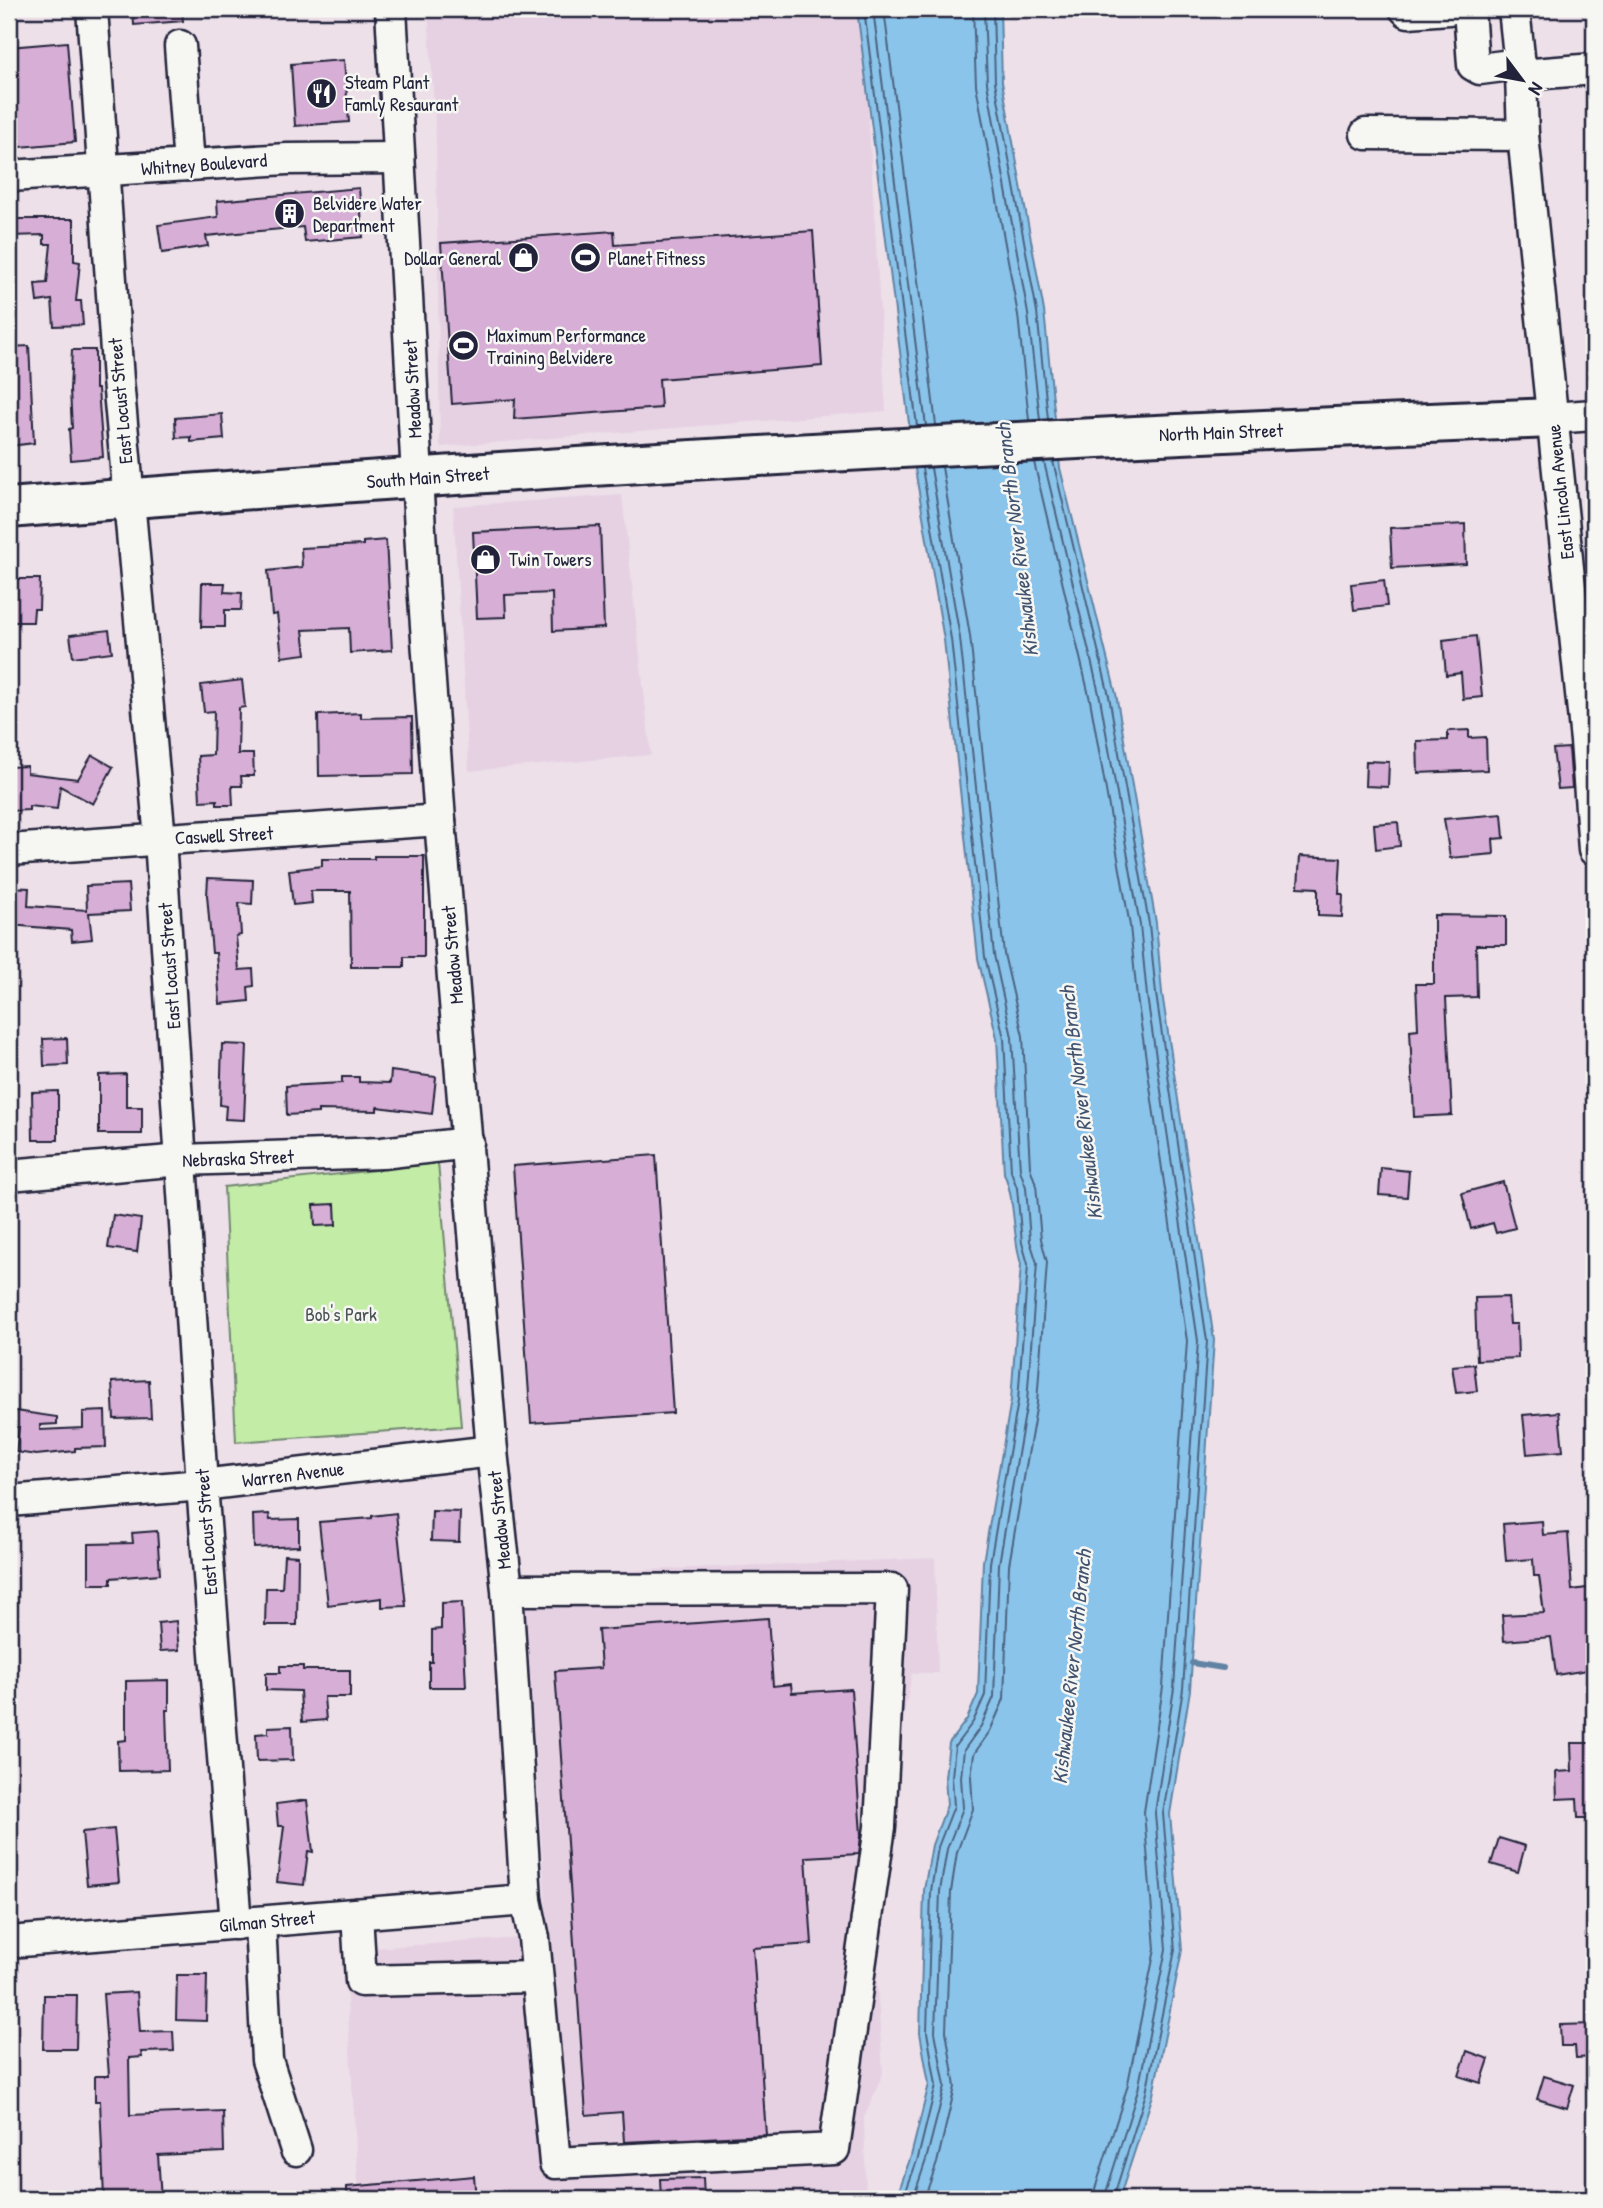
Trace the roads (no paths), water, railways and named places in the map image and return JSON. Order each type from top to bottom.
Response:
[{"type":"main road","name":"North Main Street","points":[[848,451],[1180,433],[1552,418]]},
{"type":"main road","name":"South Main Street","points":[[9,508],[417,478],[848,451]]},
{"type":"street","name":"East Locust Street","points":[[92,9],[128,498],[160,839],[202,1485],[248,1923],[267,2060],[296,2150]]},
{"type":"street","name":"Meadow Street","points":[[391,9],[417,478],[440,820],[492,1451],[507,1590],[526,1900],[534,1938],[555,2163],[834,2149],[880,1828],[892,1589],[507,1590]]},
{"type":"street","points":[[1405,9],[1408,12],[1449,9]]},
{"type":"street","points":[[1469,9],[1473,65],[1480,69],[1594,69]]},
{"type":"street","name":"East Lincoln Avenue","points":[[1514,9],[1523,135],[1552,418],[1590,740],[1594,850]]},
{"type":"street","points":[[180,46],[189,165]]},
{"type":"street","points":[[1366,134],[1523,135]]},
{"type":"street","name":"Whitney Boulevard","points":[[9,176],[287,159],[399,158]]},
{"type":"street","name":"North Main Street","points":[[1552,418],[1594,415]]},
{"type":"street","name":"Caswell Street","points":[[9,850],[440,820]]},
{"type":"street","name":"Nebraska Street","points":[[9,1175],[182,1160],[382,1153],[468,1143]]},
{"type":"street","name":"Warren Avenue","points":[[9,1501],[202,1485],[492,1451]]},
{"type":"street","name":"Gilman Street","points":[[9,1942],[526,1900]]},
{"type":"street","points":[[357,1914],[361,1981],[536,1977]]},
{"type":"water","name":"Kishwaukee River North Branch","points":[[857,9],[1000,9],[1002,82],[1044,311],[1060,468],[1116,694],[1156,923],[1162,993],[1214,1340],[1190,1690],[1170,1814],[1182,1950],[1153,2095],[1119,2199],[896,2199],[911,2156],[929,2084],[920,2033],[924,1890],[932,1845],[947,1805],[945,1777],[949,1743],[967,1719],[978,1694],[983,1562],[1011,1400],[1021,1264],[1004,1173],[997,1038],[978,958],[944,640],[914,463]]},
{"type":"waterway","points":[[1192,1663],[1223,1668]]},
{"type":"place","name":"Steam Plant Famly Resaurant","points":[[322,93]]},
{"type":"place","name":"Belvidere Water Department","points":[[290,214]]},
{"type":"place","name":"Dollar General","points":[[524,258]]},
{"type":"place","name":"Planet Fitness","points":[[585,258]]},
{"type":"place","name":"Maximum Performance Training Belvidere","points":[[464,346]]},
{"type":"place","name":"Twin Towers","points":[[486,559]]},
{"type":"park label","name":"Bob's Park","points":[[341,1314]]}]
